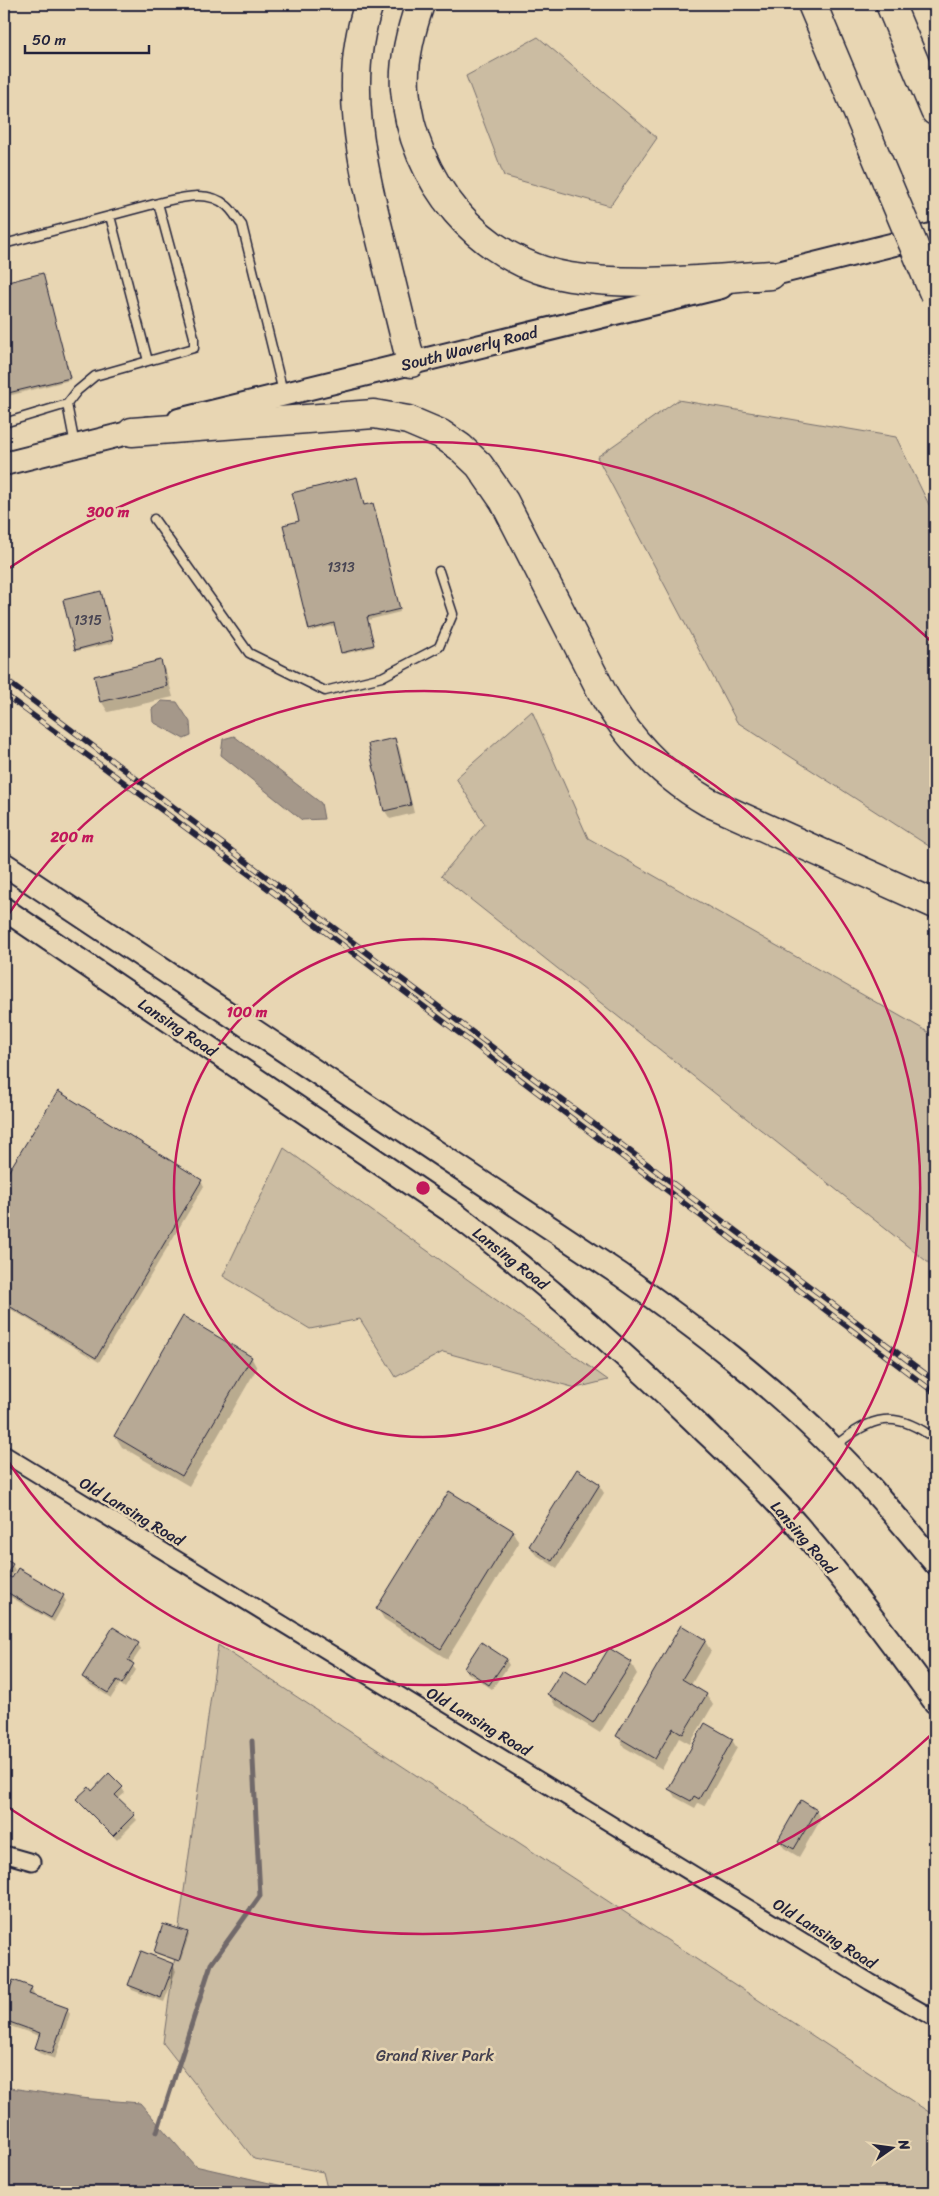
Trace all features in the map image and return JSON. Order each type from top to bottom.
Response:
[{"type":"highway","points":[[369,4],[358,56],[357,114],[359,132],[363,166],[411,363]]},
{"type":"highway","points":[[420,4],[412,26],[405,88],[414,135],[427,169],[456,213],[478,235],[508,254],[535,267],[568,277],[636,282],[770,275]]},
{"type":"highway","points":[[799,4],[870,141]]},
{"type":"highway","points":[[812,4],[935,296]]},
{"type":"highway","points":[[890,4],[935,111]]},
{"type":"highway","points":[[132,432],[374,414],[408,420],[441,434],[471,456],[496,487],[607,702],[630,736],[652,760],[679,784],[708,802],[935,904]]},
{"type":"main road","name":"South Waverly Road","points":[[4,464],[283,393],[935,234]]},
{"type":"main road","points":[[4,864],[621,1275],[713,1342],[771,1389],[834,1448],[935,1563]]},
{"type":"main road","name":"Lansing Road","points":[[4,908],[455,1214],[515,1260],[571,1307],[733,1458],[797,1526],[906,1661],[935,1702]]},
{"type":"street","name":"Old Lansing Road","points":[[4,1454],[870,1982],[935,2019]]},
{"type":"street","points":[[4,1854],[32,1862]]},
{"type":"lane","points":[[4,244],[158,203],[183,198],[210,196],[227,206],[242,225],[283,393]]},
{"type":"lane","points":[[4,422],[68,404],[77,392],[95,376],[194,348],[194,337],[158,203]]},
{"type":"lane","points":[[110,216],[148,360]]},
{"type":"lane","points":[[68,404],[75,447]]},
{"type":"lane","points":[[154,519],[249,653],[325,691],[382,677],[439,647],[454,614],[439,571]]},
{"type":"lane","points":[[834,1448],[856,1429],[882,1420],[904,1421],[921,1428],[935,1439]]},
{"type":"green space","points":[[538,37],[657,138],[610,206],[504,176],[466,76]]},
{"type":"green space","points":[[678,400],[896,437],[935,517],[935,850],[737,722],[597,457]]},
{"type":"green space","points":[[532,711],[588,838],[935,1036],[935,1268],[441,876],[485,824],[456,778]]},
{"type":"green space","points":[[284,1148],[608,1380],[576,1388],[443,1352],[396,1377],[360,1319],[310,1329],[223,1276]]},
{"type":"green space","name":"Grand River Park","points":[[218,1645],[935,2116],[935,2192],[328,2192],[323,2172],[254,2159],[163,2043]]},
{"type":"shaded area","points":[[162,701],[177,702],[190,722],[191,736],[184,739],[153,722],[152,709]]},
{"type":"shaded area","points":[[234,736],[321,803],[324,819],[302,820],[221,755],[223,739]]},
{"type":"shaded area","points":[[4,2087],[80,2098],[140,2103],[195,2166],[309,2192],[4,2192]]},
{"type":"building","points":[[43,273],[70,378],[4,394],[4,283]]},
{"type":"building","points":[[357,477],[364,505],[373,503],[400,609],[367,617],[374,645],[341,653],[334,623],[309,630],[283,525],[299,521],[292,493]]},
{"type":"building","points":[[101,591],[113,640],[75,650],[63,600]]},
{"type":"building","points":[[161,660],[167,686],[100,702],[94,676]]},
{"type":"building","points":[[395,738],[411,805],[384,811],[368,744]]},
{"type":"building","points":[[58,1091],[202,1180],[96,1358],[4,1303],[4,1179]]},
{"type":"building","points":[[183,1316],[252,1357],[182,1476],[114,1436]]},
{"type":"building","points":[[577,1469],[600,1484],[552,1561],[529,1546]]},
{"type":"building","points":[[449,1491],[514,1531],[441,1649],[376,1609]]},
{"type":"building","points":[[4,1558],[13,1564],[6,1575],[12,1578],[18,1568],[64,1595],[51,1618],[5,1591],[7,1587],[4,1585]]},
{"type":"building","points":[[681,1625],[706,1640],[682,1679],[707,1694],[683,1734],[673,1728],[655,1759],[616,1736]]},
{"type":"building","points":[[113,1627],[139,1643],[128,1660],[134,1664],[122,1684],[117,1680],[108,1693],[82,1677]]},
{"type":"building","points":[[481,1642],[507,1659],[489,1685],[464,1668]]},
{"type":"building","points":[[609,1648],[632,1662],[593,1723],[547,1694],[563,1669],[587,1684]]},
{"type":"building","points":[[705,1723],[733,1739],[699,1799],[694,1796],[691,1801],[668,1789]]},
{"type":"building","points":[[109,1773],[123,1787],[115,1795],[135,1814],[113,1836],[76,1799],[89,1787],[92,1791]]},
{"type":"building","points":[[801,1800],[817,1810],[794,1849],[778,1840]]},
{"type":"building","points":[[163,1924],[188,1932],[179,1961],[154,1952]]},
{"type":"building","points":[[141,1951],[174,1964],[161,1998],[128,1985]]},
{"type":"building","points":[[13,1980],[32,1987],[29,1994],[68,2008],[52,2054],[35,2048],[40,2033],[4,2020],[4,2006]]},
{"type":"waterway","points":[[157,2132],[211,1964],[260,1896],[252,1741]]},
{"type":"railway","points":[[4,679],[935,1381]]},
{"type":"railway","points":[[4,694],[250,875],[935,1393]]}]
